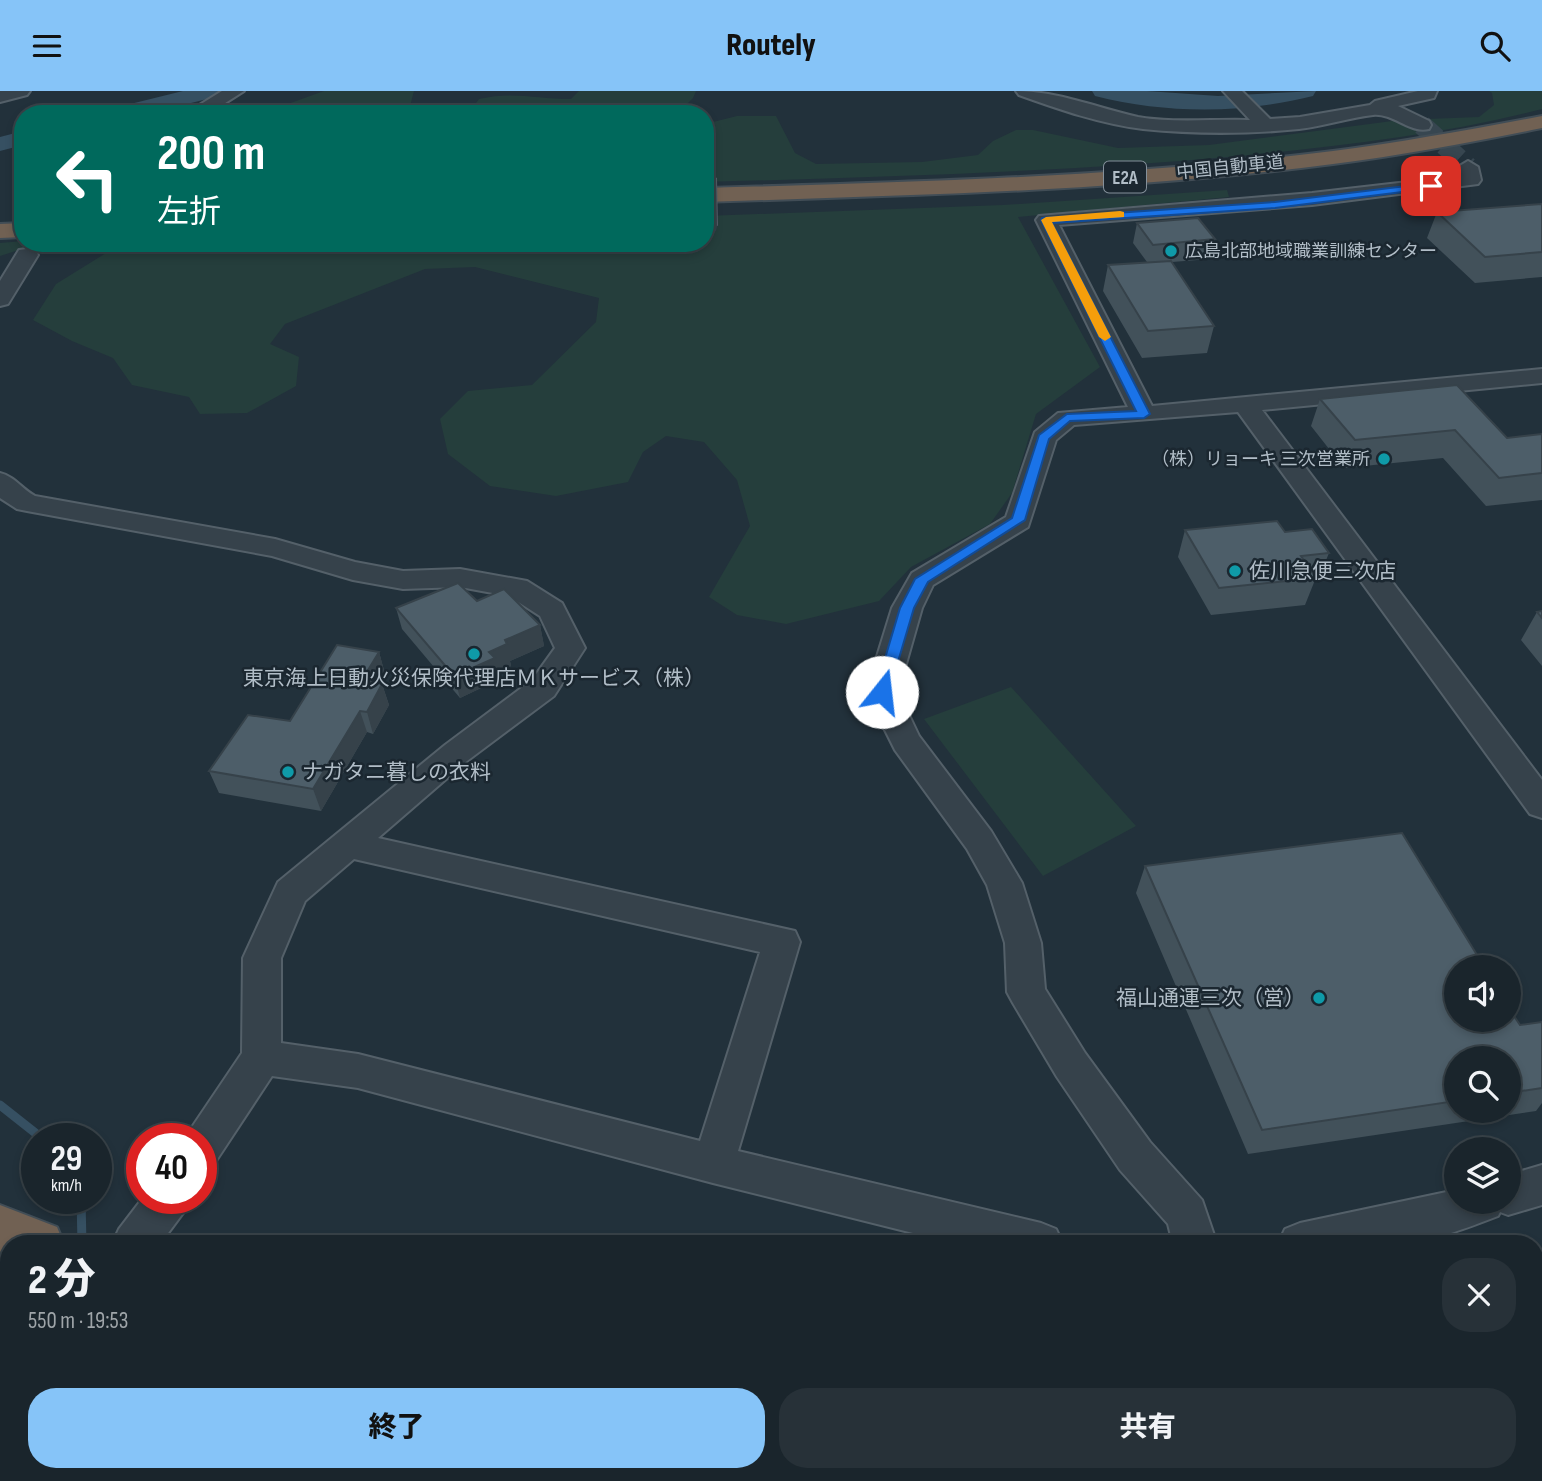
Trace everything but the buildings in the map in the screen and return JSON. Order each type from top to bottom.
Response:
[{"type":"highway","name":"中国自動車道","points":[[714,187],[1024,183],[1145,176],[1358,153],[1542,122]]},
{"type":"highway","name":"中国自動車道","points":[[714,214],[1170,183],[1369,162],[1542,133]]},
{"type":"street","points":[[0,97],[21,91]]},
{"type":"street","points":[[210,105],[235,91]]},
{"type":"street","points":[[1025,91],[1060,104],[1142,123],[1300,123],[1376,109],[1398,112],[1422,125]]},
{"type":"street","points":[[1376,109],[1381,105],[1428,94],[1428,91]]},
{"type":"street","points":[[1240,100],[1265,125]]},
{"type":"street","points":[[1144,414],[1046,220],[1275,205],[1431,186],[1471,180],[1468,167]]},
{"type":"street","points":[[0,299],[27,255]]},
{"type":"street","points":[[1193,1235],[1187,1214],[1135,1156],[1071,1065],[1026,992],[1023,943],[1004,883],[972,831],[906,742],[882,692],[907,608],[922,579],[1018,520],[1044,437],[1067,418],[1144,414],[1542,376]]},
{"type":"street","points":[[1245,405],[1542,805]]},
{"type":"street","points":[[0,481],[12,495],[27,503],[275,548],[353,571],[403,580],[460,578],[517,588],[552,610],[570,648],[543,688],[456,753],[291,892],[262,958],[262,1057],[217,1124]]},
{"type":"street","points":[[346,843],[782,942],[713,1164]]},
{"type":"street","points":[[262,1057],[358,1071],[713,1164],[1004,1235]]},
{"type":"street","points":[[1521,1191],[1542,1185]]},
{"type":"street","points":[[141,1235],[157,1214]]},
{"type":"street","points":[[1344,1235],[1444,1214]]},
{"type":"green space","points":[[324,91],[414,91],[410,105],[285,105]]},
{"type":"green space","points":[[579,91],[696,91],[686,105],[475,105],[479,99],[514,95],[571,99]]},
{"type":"green space","points":[[1489,91],[1542,91],[1542,109],[1467,126],[1353,144],[1172,162],[905,176],[714,182],[714,122],[737,116],[776,116],[795,153],[816,164],[922,162],[978,155],[993,141],[1016,130],[1033,130],[1118,148],[1209,145],[1400,120],[1479,117],[1494,105],[1492,93]]},
{"type":"green space","points":[[1227,190],[1229,197],[1018,217],[1100,367],[1036,414],[1012,493],[990,524],[911,567],[879,601],[786,624],[737,615],[709,597],[750,526],[737,480],[704,442],[666,436],[643,452],[628,482],[556,496],[490,486],[448,454],[440,419],[468,391],[532,385],[596,322],[599,298],[475,267],[425,269],[285,324],[270,344],[299,357],[296,386],[247,413],[200,414],[189,397],[132,385],[113,358],[72,341],[33,320],[56,284],[106,252],[714,252],[714,216],[1003,205]]},
{"type":"green space","points":[[14,242],[14,252],[0,256],[0,243]]},
{"type":"green space","points":[[1011,687],[1136,826],[1043,876],[924,719]]},
{"type":"waterway","points":[[154,105],[211,91]]},
{"type":"waterway","points":[[1103,91],[1218,103],[1262,100],[1305,91]]},
{"type":"waterway","points":[[0,144],[14,140]]},
{"type":"waterway","points":[[0,1105],[23,1123]]},
{"type":"waterway","points":[[81,1214],[82,1235]]},
{"type":"tunnel","points":[[1422,125],[1468,167]]},
{"type":"slow traffic","points":[[1105,337],[1046,220],[1120,214]]},
{"type":"place","name":"広島北部地域職業訓練センター","points":[[1171,251]]},
{"type":"place","name":"（株）リョーキ 三次営業所","points":[[1384,459]]},
{"type":"place","name":"佐川急便三次店","points":[[1235,571]]},
{"type":"place","name":"東京海上日動火災保険代理店ＭＫサービス（株）","points":[[474,654]]},
{"type":"place","name":"ナガタニ暮しの衣料","points":[[288,772]]},
{"type":"place","name":"福山通運三次（営）","points":[[1319,998]]},
{"type":"route","points":[[882,692],[907,608],[922,579],[1018,520],[1044,437],[1067,418],[1144,414],[1046,220],[1275,205],[1431,186]]}]
